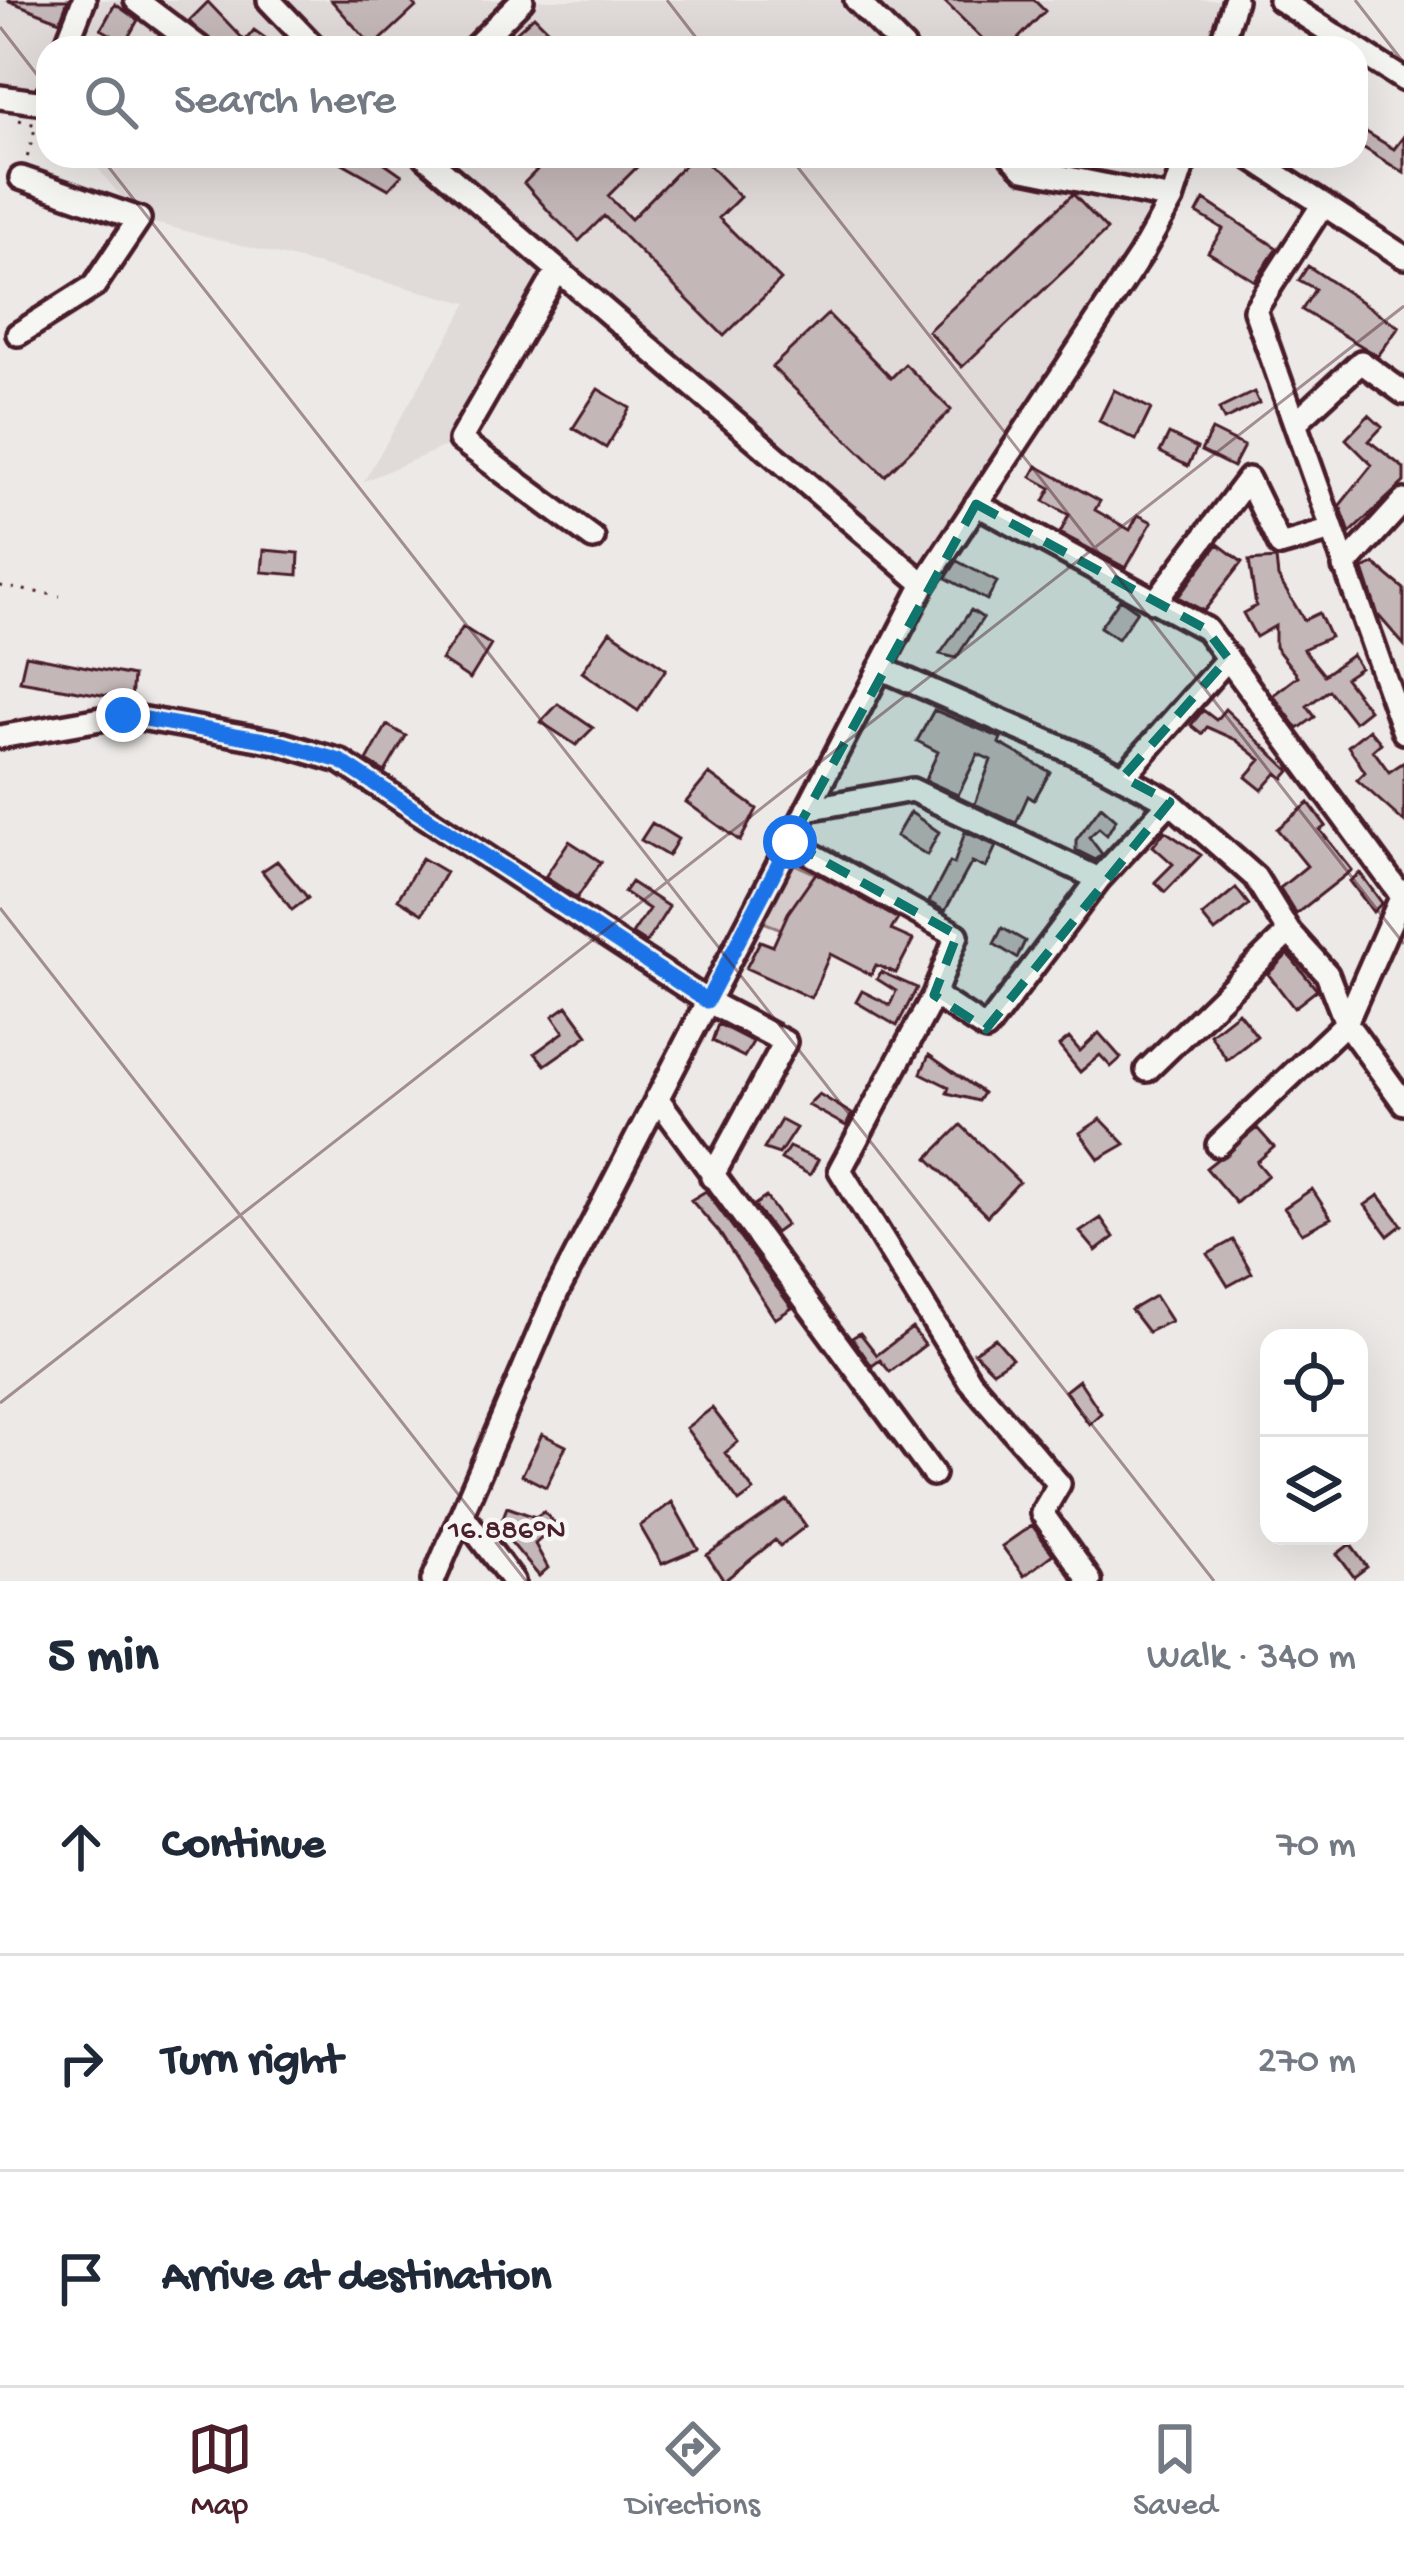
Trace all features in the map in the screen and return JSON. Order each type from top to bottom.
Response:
[{"type":"street","points":[[70,36],[84,0]]},
{"type":"street","points":[[136,0],[184,36]]},
{"type":"street","points":[[269,0],[304,36]]},
{"type":"street","points":[[486,36],[522,0]]},
{"type":"street","points":[[856,0],[892,36]]},
{"type":"street","points":[[1224,36],[1235,0]]},
{"type":"street","points":[[1280,0],[1336,36]]},
{"type":"street","points":[[1368,56],[1404,80]]},
{"type":"street","points":[[0,97],[36,102]]},
{"type":"street","points":[[439,168],[924,584]]},
{"type":"street","points":[[1023,168],[1172,199]]},
{"type":"street","points":[[434,1581],[556,1294],[924,584],[1172,199],[1182,168]]},
{"type":"street","points":[[1268,168],[1404,257]]},
{"type":"street","points":[[18,334],[94,286],[140,219],[21,178]]},
{"type":"street","points":[[1323,204],[1255,310],[1404,732]]},
{"type":"street","points":[[558,269],[460,440],[593,538]]},
{"type":"street","points":[[1295,423],[1361,362],[1404,393]]},
{"type":"street","points":[[1155,602],[1248,479],[1280,545],[1332,530]]},
{"type":"street","points":[[1344,567],[1404,501]]},
{"type":"street","points":[[976,504],[1206,629],[1403,895],[1346,1023],[1218,1145]]},
{"type":"street","points":[[1123,777],[1228,658]]},
{"type":"street","points":[[880,668],[1170,802],[1255,877],[1289,932],[1327,974],[1346,1023],[1404,1103]]},
{"type":"street","points":[[0,737],[123,715],[276,742],[340,761],[707,1001],[785,1042],[712,1177]]},
{"type":"street","points":[[807,809],[912,790],[1099,879]]},
{"type":"street","points":[[934,994],[986,1029],[1099,879],[1170,802]]},
{"type":"street","points":[[790,842],[957,935],[934,994],[840,1170],[970,1382],[1059,1484],[1042,1514],[1090,1581]]},
{"type":"street","points":[[1147,1070],[1289,932]]},
{"type":"street","points":[[657,1098],[933,1474]]},
{"type":"street","points":[[462,1514],[513,1581]]},
{"type":"path","points":[[18,120],[36,125],[21,178]]},
{"type":"path","points":[[0,586],[61,596]]},
{"type":"highlighted area","points":[[976,504],[1206,629],[1228,658],[1123,777],[1170,802],[986,1029],[934,995],[957,935],[790,842]]},
{"type":"shaded area","points":[[0,0],[1224,0],[1213,36],[36,36],[36,104],[0,96]]},
{"type":"shaded area","points":[[98,168],[1174,168],[1158,223],[924,584],[558,270],[460,440],[364,481],[468,303],[139,219]]},
{"type":"shaded area","points":[[792,863],[816,874],[781,929],[763,922]]},
{"type":"building","points":[[7,0],[68,0],[60,21]]},
{"type":"building","points":[[331,0],[410,0],[416,7],[385,36],[363,36]]},
{"type":"building","points":[[943,0],[1034,0],[1045,11],[1021,36],[980,36]]},
{"type":"building","points":[[208,2],[240,36],[203,36],[189,21]]},
{"type":"building","points":[[115,4],[138,20],[129,36],[113,36],[101,29]]},
{"type":"building","points":[[534,16],[549,31],[543,36],[512,36]]},
{"type":"building","points":[[1368,133],[1394,149],[1404,136],[1404,173],[1368,150]]},
{"type":"building","points":[[351,168],[392,168],[402,175],[389,189]]},
{"type":"building","points":[[539,168],[636,168],[608,196],[631,219],[681,168],[712,168],[740,197],[719,218],[781,280],[724,336],[604,216],[579,241],[524,183]]},
{"type":"building","points":[[1073,194],[1107,230],[962,367],[928,331]]},
{"type":"building","points":[[1204,200],[1277,248],[1255,281],[1208,252],[1223,229],[1197,213]]},
{"type":"building","points":[[1308,266],[1399,327],[1378,356],[1302,310],[1315,289],[1299,280]]},
{"type":"building","points":[[828,314],[891,378],[905,364],[951,410],[885,476],[772,367]]},
{"type":"building","points":[[598,389],[630,408],[606,448],[573,428]]},
{"type":"building","points":[[1114,390],[1151,409],[1136,440],[1099,421]]},
{"type":"building","points":[[1254,392],[1259,403],[1224,420],[1219,409]]},
{"type":"building","points":[[1369,415],[1382,427],[1369,441],[1404,468],[1404,482],[1350,533],[1340,505],[1372,465],[1346,439]]},
{"type":"building","points":[[1212,430],[1244,446],[1233,467],[1201,451]]},
{"type":"building","points":[[1169,434],[1197,448],[1188,466],[1160,452]]},
{"type":"building","points":[[1037,466],[1100,501],[1095,510],[1130,530],[1138,515],[1152,522],[1126,568],[1060,533],[1069,515],[1044,501],[1051,488],[1031,477]]},
{"type":"building","points":[[1218,544],[1242,562],[1204,611],[1178,597]]},
{"type":"building","points":[[264,550],[299,553],[298,575],[262,572]]},
{"type":"building","points":[[1276,559],[1278,577],[1304,620],[1319,613],[1330,637],[1303,649],[1324,675],[1352,655],[1360,668],[1345,678],[1369,710],[1354,722],[1329,690],[1307,706],[1315,717],[1298,729],[1273,695],[1298,676],[1275,647],[1275,626],[1256,637],[1243,613],[1256,606],[1249,561]]},
{"type":"building","points":[[957,561],[997,582],[987,600],[946,578]]},
{"type":"building","points":[[1374,564],[1404,589],[1404,645],[1378,615],[1363,569]]},
{"type":"building","points":[[1120,599],[1137,611],[1118,639],[1100,627]]},
{"type":"building","points":[[971,610],[983,618],[956,658],[940,654]]},
{"type":"building","points":[[463,627],[491,645],[470,679],[441,660]]},
{"type":"building","points":[[610,631],[666,669],[638,711],[582,672]]},
{"type":"building","points":[[26,655],[133,676],[131,700],[20,681]]},
{"type":"building","points":[[558,704],[593,728],[576,745],[541,722]]},
{"type":"building","points":[[1225,709],[1290,771],[1284,778],[1277,773],[1262,790],[1246,777],[1261,760],[1236,740],[1207,727],[1202,734],[1191,725],[1203,710],[1216,720]]},
{"type":"building","points":[[934,710],[1001,738],[999,743],[1050,772],[1034,800],[1028,796],[1016,823],[975,804],[991,760],[978,754],[958,795],[925,780],[938,752],[917,741]]},
{"type":"building","points":[[387,725],[406,736],[385,772],[367,761]]},
{"type":"building","points":[[1369,729],[1381,743],[1373,750],[1389,772],[1404,762],[1404,822],[1357,780],[1365,772],[1348,746]]},
{"type":"building","points":[[709,774],[757,809],[740,841],[686,802]]},
{"type":"building","points":[[1309,803],[1326,826],[1320,830],[1352,870],[1296,914],[1280,888],[1307,866],[1277,829]]},
{"type":"building","points":[[1101,806],[1116,819],[1107,835],[1099,828],[1089,837],[1102,854],[1096,860],[1076,850],[1076,840]]},
{"type":"building","points":[[910,812],[939,832],[927,855],[896,836]]},
{"type":"building","points":[[652,823],[678,839],[668,856],[641,840]]},
{"type":"building","points":[[1165,831],[1201,855],[1165,892],[1155,882],[1173,864],[1153,846]]},
{"type":"building","points":[[965,832],[996,846],[986,868],[972,862],[945,911],[929,902],[950,862],[954,864]]},
{"type":"building","points":[[569,841],[601,862],[577,898],[545,877]]},
{"type":"building","points":[[422,858],[446,872],[422,914],[398,899]]},
{"type":"building","points":[[277,861],[308,898],[292,910],[262,871]]},
{"type":"building","points":[[816,873],[898,919],[891,930],[913,940],[896,973],[876,965],[871,975],[830,954],[811,998],[746,968],[760,941],[773,946],[788,913]]},
{"type":"building","points":[[1360,873],[1382,903],[1373,912],[1350,881]]},
{"type":"building","points":[[631,882],[669,907],[646,943],[632,934],[649,909],[624,892]]},
{"type":"building","points":[[1236,888],[1249,905],[1215,932],[1202,916]]},
{"type":"building","points":[[1002,928],[1025,941],[1017,958],[994,944]]},
{"type":"building","points":[[1288,954],[1317,990],[1294,1008],[1268,974]]},
{"type":"building","points":[[881,972],[917,988],[897,1026],[856,1002],[862,991],[890,1005],[896,991],[877,979]]},
{"type":"building","points":[[567,1006],[588,1035],[545,1065],[535,1053],[564,1032],[553,1016]]},
{"type":"building","points":[[1238,1012],[1257,1036],[1227,1060],[1210,1034]]},
{"type":"building","points":[[718,1024],[753,1042],[744,1057],[712,1041]]},
{"type":"building","points":[[1099,1033],[1121,1058],[1111,1067],[1100,1055],[1080,1072],[1059,1046],[1069,1038],[1080,1051]]},
{"type":"building","points":[[929,1055],[983,1093],[978,1101],[947,1093],[949,1087],[921,1073]]},
{"type":"building","points":[[819,1094],[852,1114],[846,1126],[808,1105]]},
{"type":"building","points":[[1101,1119],[1125,1144],[1099,1159],[1080,1133]]},
{"type":"building","points":[[781,1120],[796,1128],[779,1154],[764,1149]]},
{"type":"building","points":[[961,1125],[1019,1182],[987,1216],[928,1158]]},
{"type":"building","points":[[1257,1128],[1274,1147],[1257,1162],[1268,1175],[1236,1203],[1206,1168]]},
{"type":"building","points":[[789,1147],[818,1160],[810,1175],[781,1159]]},
{"type":"building","points":[[1312,1189],[1331,1218],[1302,1233],[1284,1208]]},
{"type":"building","points":[[706,1191],[792,1308],[775,1319],[719,1232],[691,1200]]},
{"type":"building","points":[[1379,1195],[1402,1225],[1388,1236],[1365,1205]]},
{"type":"building","points":[[766,1197],[786,1225],[775,1233],[754,1205]]},
{"type":"building","points":[[1101,1218],[1114,1237],[1096,1251],[1080,1232]]},
{"type":"building","points":[[1233,1240],[1252,1273],[1228,1286],[1208,1254]]},
{"type":"building","points":[[1155,1296],[1171,1321],[1148,1332],[1131,1310]]},
{"type":"building","points":[[912,1328],[925,1345],[890,1372],[880,1360],[872,1366],[852,1338],[860,1333],[877,1355]]},
{"type":"building","points":[[995,1338],[1012,1358],[993,1371],[974,1352]]},
{"type":"building","points":[[1079,1380],[1101,1413],[1089,1424],[1065,1391]]},
{"type":"building","points":[[712,1408],[738,1442],[725,1453],[754,1491],[739,1502],[686,1428]]},
{"type":"building","points":[[542,1434],[566,1446],[546,1487],[522,1475]]},
{"type":"building","points":[[787,1500],[806,1526],[780,1546],[775,1540],[724,1581],[707,1555]]},
{"type":"building","points":[[672,1502],[698,1549],[662,1564],[640,1526]]},
{"type":"building","points":[[507,1507],[535,1517],[544,1512],[556,1525],[535,1544],[548,1568],[539,1576],[499,1528]]},
{"type":"building","points":[[1032,1525],[1053,1554],[1024,1576],[1002,1546]]},
{"type":"building","points":[[1351,1545],[1367,1567],[1354,1577],[1337,1554]]},
{"type":"route","points":[[123,715],[276,742],[340,761],[707,1001],[790,842]]}]
